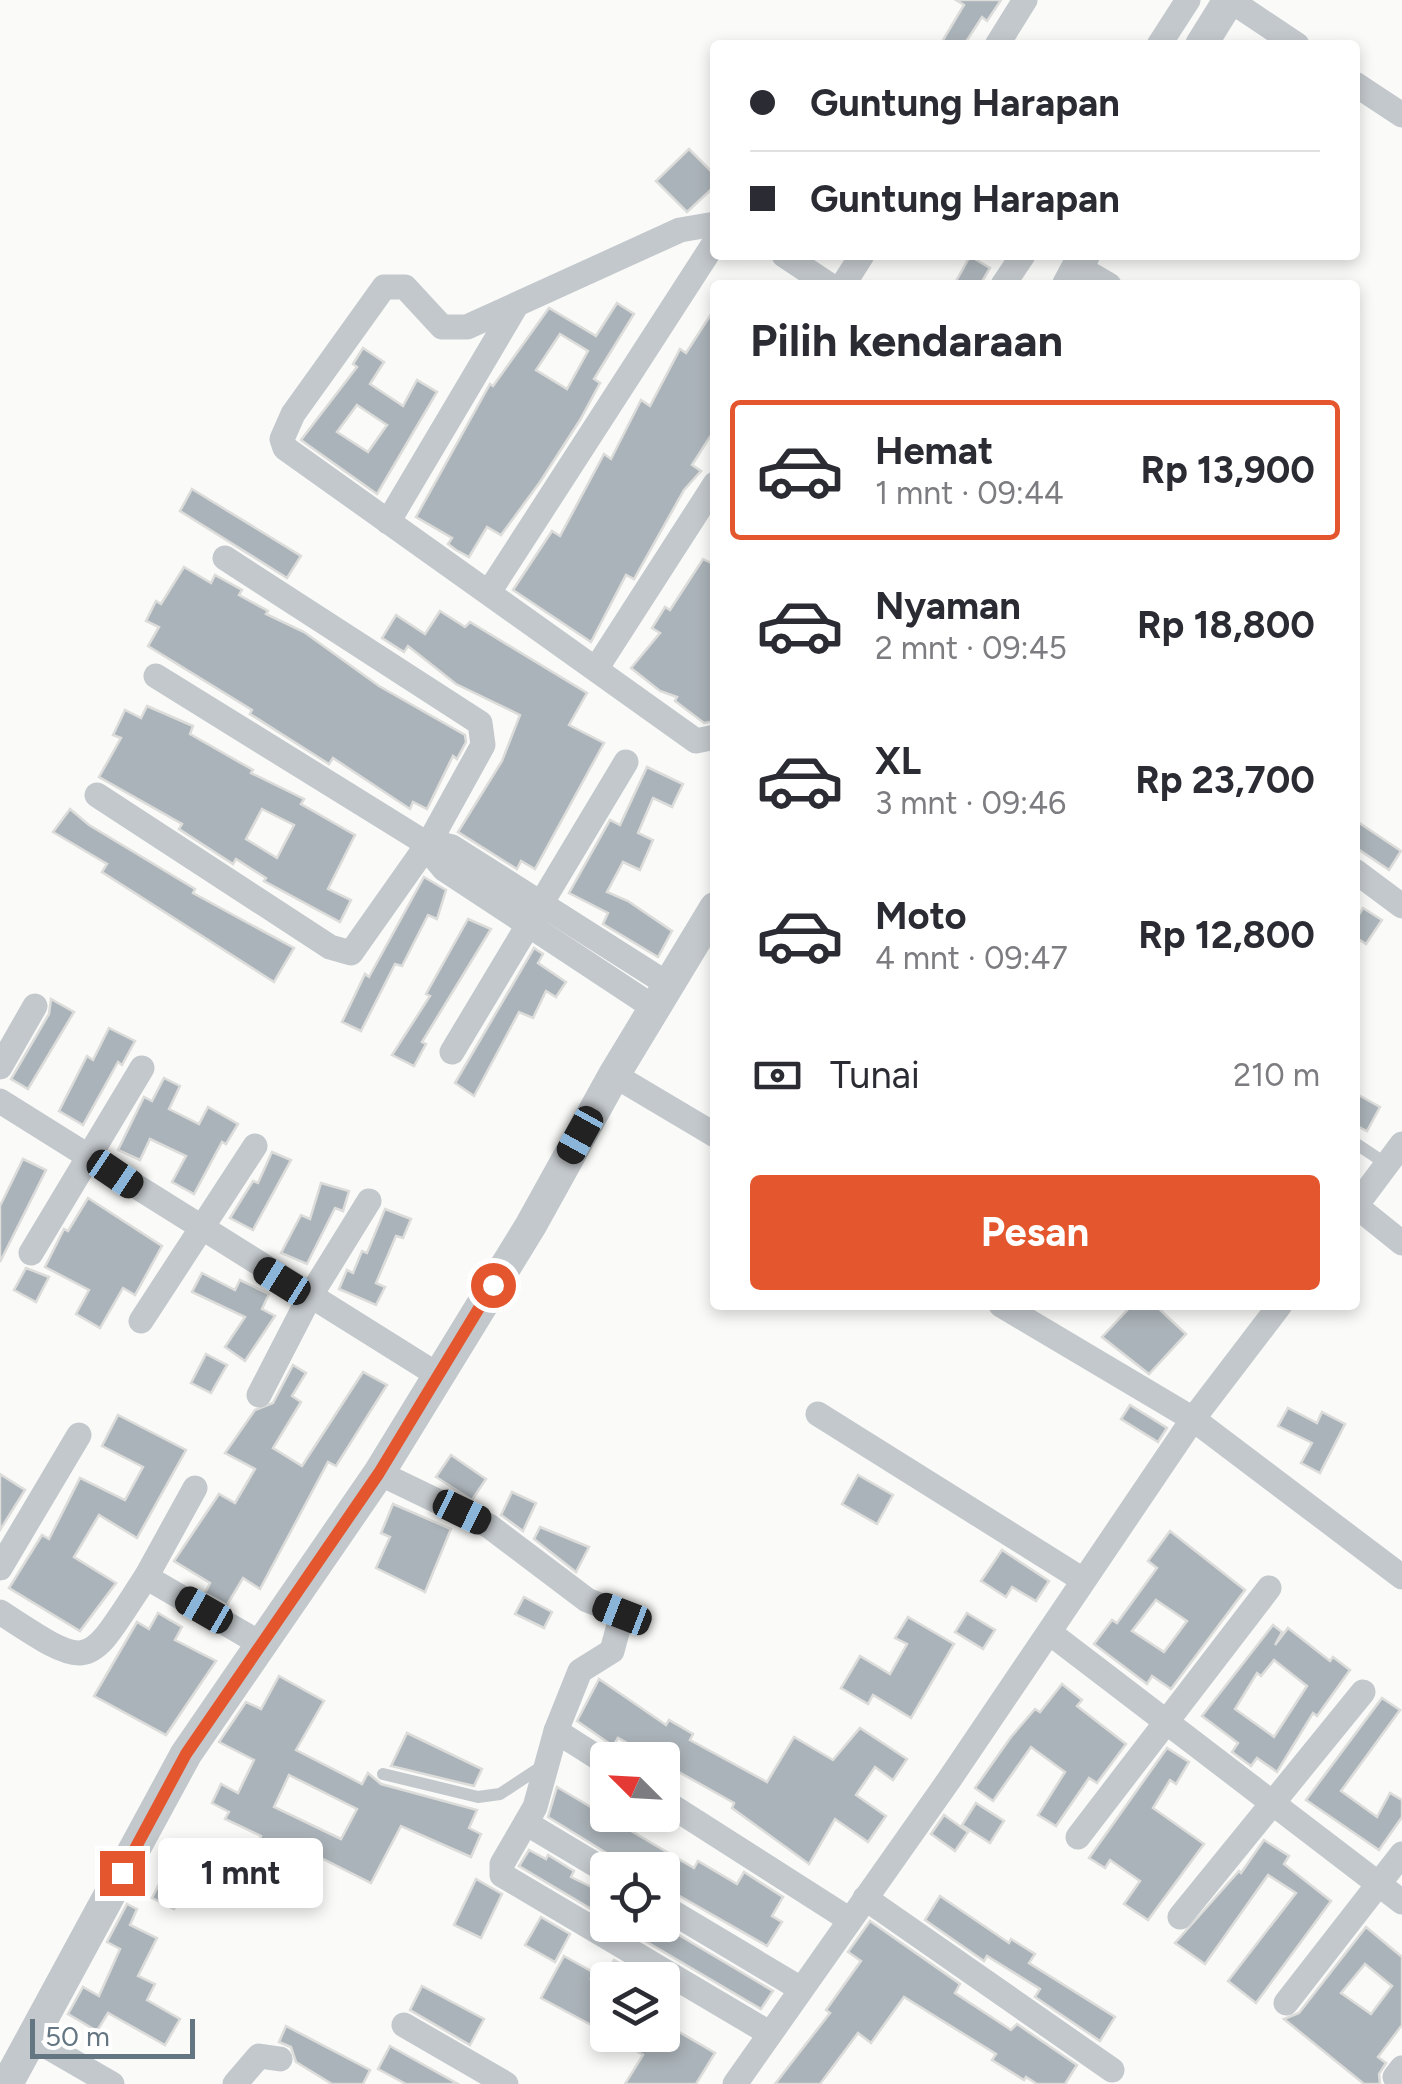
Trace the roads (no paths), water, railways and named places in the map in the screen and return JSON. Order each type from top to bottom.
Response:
[{"type":"street","points":[[999,40],[1025,0]]},
{"type":"street","points":[[1204,40],[1229,0],[1289,40]]},
{"type":"street","points":[[1162,40],[1183,2]]},
{"type":"street","points":[[1360,87],[1402,115]]},
{"type":"street","points":[[710,225],[680,230],[467,328],[447,329],[404,287],[384,287],[293,414],[282,439],[284,448],[696,741],[710,738]]},
{"type":"street","points":[[489,592],[710,250]]},
{"type":"street","points":[[792,260],[822,280]]},
{"type":"street","points":[[388,522],[516,306]]},
{"type":"street","points":[[596,669],[710,492]]},
{"type":"street","points":[[97,794],[343,953],[356,948],[483,745],[480,724],[225,558]]},
{"type":"street","points":[[156,676],[425,843],[444,869],[537,915],[662,997]]},
{"type":"street","points":[[452,1052],[626,762]]},
{"type":"street","points":[[1360,875],[1402,906]]},
{"type":"street","points":[[7,2084],[186,1754],[379,1473],[530,1225],[614,1075],[710,916]]},
{"type":"street","points":[[0,1067],[36,1006]]},
{"type":"street","points":[[31,1253],[142,1068]]},
{"type":"street","points":[[614,1075],[710,1132]]},
{"type":"street","points":[[0,1101],[200,1230],[436,1374]]},
{"type":"street","points":[[141,1321],[255,1146]]},
{"type":"street","points":[[1360,1202],[1395,1154]]},
{"type":"street","points":[[259,1395],[309,1298],[370,1201]]},
{"type":"street","points":[[1360,1210],[1402,1244]]},
{"type":"street","points":[[1009,1310],[1193,1420],[1402,1576]]},
{"type":"street","points":[[735,2084],[1050,1633],[1193,1420],[1276,1310]]},
{"type":"street","points":[[818,1414],[1083,1580]]},
{"type":"street","points":[[0,1568],[79,1435]]},
{"type":"street","points":[[379,1473],[489,1526],[587,1600],[622,1614],[612,1650],[580,1671],[526,1823],[500,1867],[504,1877],[769,2033]]},
{"type":"street","points":[[0,1612],[61,1652],[89,1652],[103,1642],[146,1577],[195,1488]]},
{"type":"street","points":[[146,1577],[262,1644]]},
{"type":"street","points":[[1078,1837],[1270,1588]]},
{"type":"street","points":[[1050,1633],[1402,1902]]},
{"type":"street","points":[[1180,1917],[1363,1692]]},
{"type":"street","points":[[556,1731],[590,1753]]},
{"type":"street","points":[[680,1811],[850,1920]]},
{"type":"street","points":[[526,1823],[590,1861]]},
{"type":"street","points":[[1286,2004],[1402,1854]]},
{"type":"street","points":[[865,1898],[1112,2070]]},
{"type":"street","points":[[680,1917],[800,1989]]},
{"type":"street","points":[[404,2025],[506,2084]]},
{"type":"street","points":[[34,2039],[112,2084]]},
{"type":"street","points":[[235,2084],[259,2056],[280,2058]]},
{"type":"lane","points":[[1360,1144],[1395,1154]]},
{"type":"lane","points":[[383,1774],[490,1796],[550,1762]]}]
